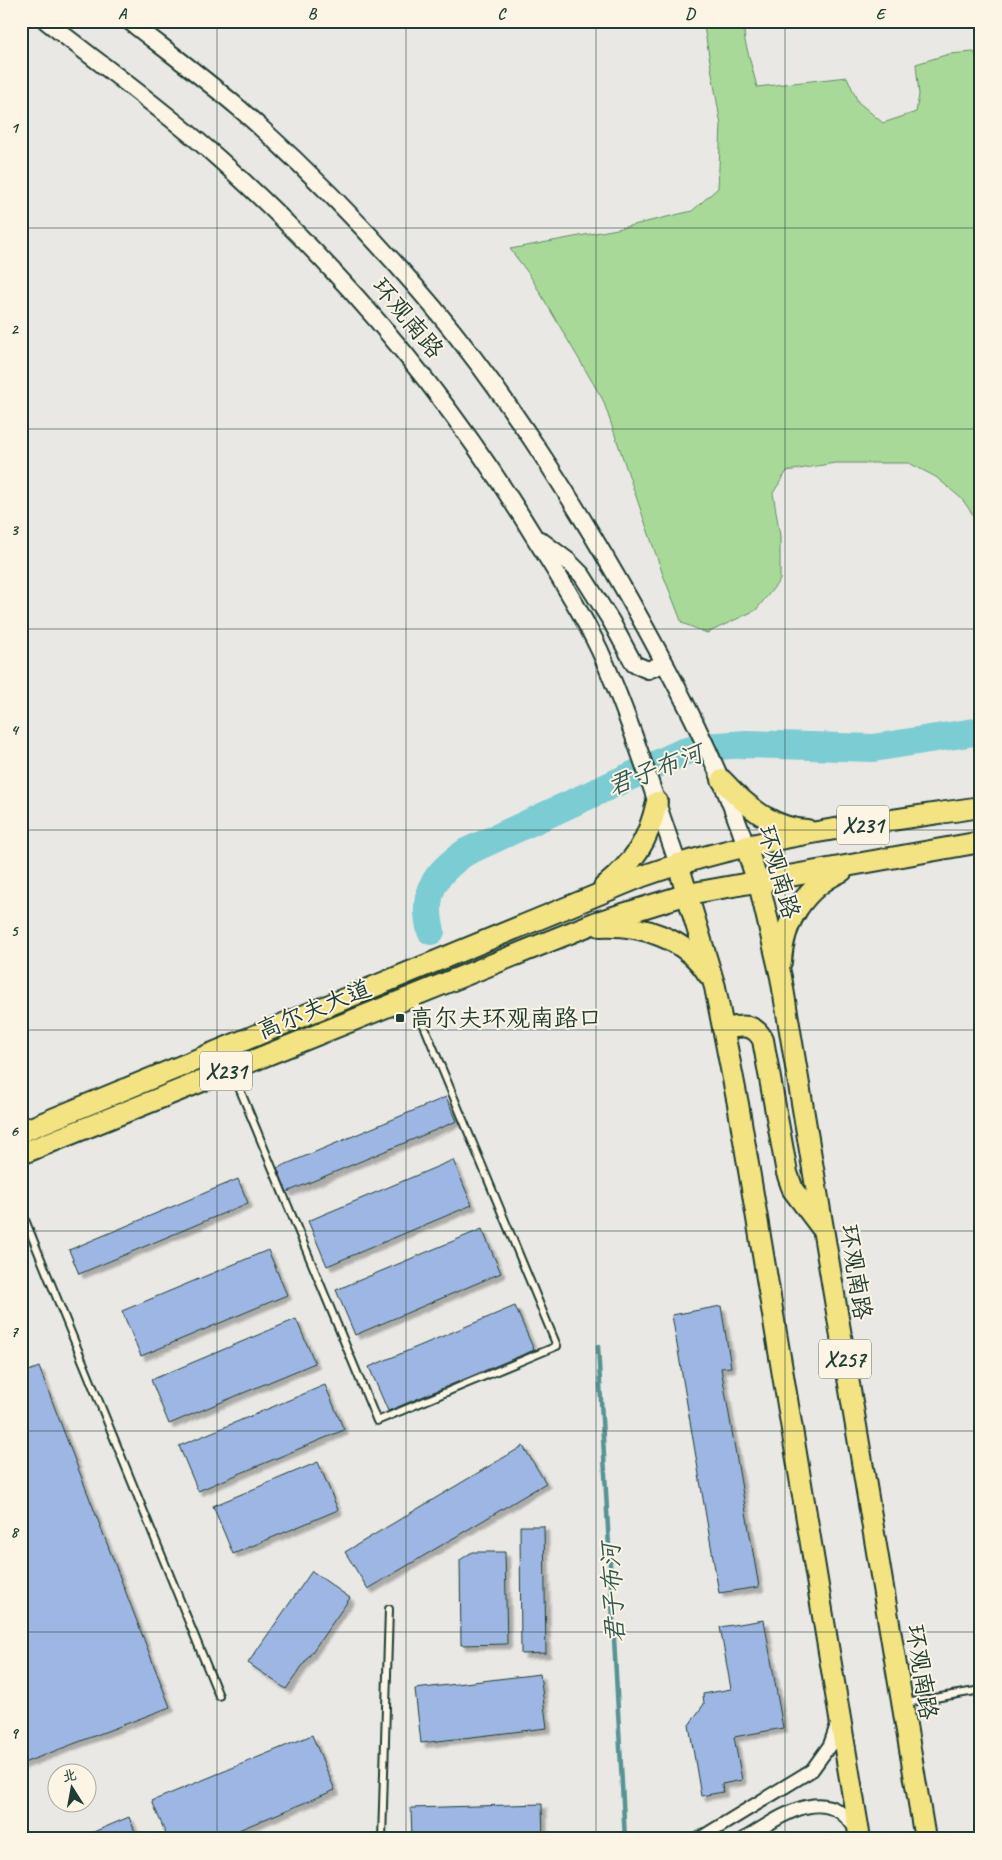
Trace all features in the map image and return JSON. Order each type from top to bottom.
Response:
[{"type":"main road","points":[[722,780],[752,809],[766,818],[803,830],[826,831]]},
{"type":"main road","points":[[573,906],[598,892],[635,858],[646,838],[657,802]]},
{"type":"main road","name":"X231","points":[[573,906],[678,864],[746,846],[826,831],[981,807]]},
{"type":"main road","name":"X231","points":[[586,926],[688,894],[757,880],[981,842]]},
{"type":"main road","name":"环观南路","points":[[746,846],[757,880],[781,977],[925,1839]]},
{"type":"main road","points":[[781,977],[782,946],[795,911],[806,896],[835,874],[869,862]]},
{"type":"main road","name":"X257","points":[[678,864],[714,983],[723,1029],[859,1836]]},
{"type":"main road","name":"高尔夫大道","points":[[21,1132],[573,906]]},
{"type":"main road","points":[[586,926],[624,926],[661,936],[693,955],[714,983]]},
{"type":"main road","name":"高尔夫大道","points":[[21,1154],[586,926]]},
{"type":"main road","points":[[723,1029],[743,1026],[752,1027],[759,1032],[763,1040],[787,1174],[793,1190],[823,1231]]},
{"type":"street","name":"环观南路","points":[[46,21],[216,158],[328,264],[361,300],[430,383],[490,468],[534,536],[599,650],[631,728],[657,802]]},
{"type":"street","name":"环观南路","points":[[129,21],[207,82],[275,142],[349,216],[434,307],[488,377],[538,450],[610,565],[665,663],[688,706],[722,780],[746,846]]},
{"type":"street","points":[[534,536],[568,561],[582,575],[611,621],[634,664],[648,670],[665,663]]},
{"type":"street","points":[[657,802],[678,864]]},
{"type":"street","points":[[699,1839],[812,1770],[830,1745],[839,1718]]},
{"type":"street","points":[[744,1839],[792,1810],[807,1805],[823,1805],[838,1811],[851,1821],[859,1836]]},
{"type":"lane","points":[[231,1069],[377,1421],[557,1346],[411,996]]},
{"type":"lane","points":[[21,1210],[219,1696]]},
{"type":"lane","points":[[382,1839],[389,1609]]},
{"type":"lane","points":[[902,1703],[981,1690]]},
{"type":"green space","points":[[703,21],[743,21],[745,41],[757,87],[847,77],[858,102],[883,123],[916,112],[919,95],[916,64],[949,54],[974,52],[981,65],[981,526],[962,499],[936,477],[909,463],[835,463],[787,471],[773,493],[780,536],[780,580],[756,610],[707,633],[682,623],[662,572],[603,400],[529,274],[510,249],[617,229],[692,211],[718,188],[721,125]]},
{"type":"building","points":[[446,1097],[457,1121],[287,1192],[277,1168]]},
{"type":"building","points":[[453,1160],[472,1205],[327,1266],[308,1221]]},
{"type":"building","points":[[238,1179],[248,1203],[79,1274],[69,1250]]},
{"type":"building","points":[[482,1229],[501,1273],[355,1335],[336,1290]]},
{"type":"building","points":[[268,1250],[287,1295],[141,1356],[122,1311]]},
{"type":"building","points":[[515,1306],[534,1350],[388,1411],[369,1367]]},
{"type":"building","points":[[721,1306],[731,1367],[721,1368],[759,1587],[719,1593],[672,1315]]},
{"type":"building","points":[[296,1319],[315,1363],[169,1424],[151,1380]]},
{"type":"building","points":[[39,1367],[170,1707],[21,1764],[21,1374]]},
{"type":"building","points":[[325,1385],[344,1430],[198,1491],[179,1446]]},
{"type":"building","points":[[523,1446],[546,1483],[368,1589],[345,1552]]},
{"type":"building","points":[[318,1462],[338,1510],[233,1554],[213,1506]]},
{"type":"building","points":[[520,1526],[544,1526],[546,1653],[521,1654]]},
{"type":"building","points":[[472,1552],[505,1552],[507,1644],[461,1645],[460,1560]]},
{"type":"building","points":[[312,1571],[350,1598],[286,1689],[248,1663]]},
{"type":"building","points":[[764,1620],[783,1728],[734,1737],[742,1780],[722,1784],[723,1792],[701,1796],[689,1725],[704,1704],[703,1694],[731,1689],[720,1627]]},
{"type":"building","points":[[540,1674],[547,1728],[421,1743],[415,1689]]},
{"type":"building","points":[[312,1735],[335,1790],[217,1839],[168,1839],[152,1801]]},
{"type":"building","points":[[542,1804],[543,1839],[412,1839],[411,1808]]},
{"type":"building","points":[[129,1817],[138,1839],[77,1839]]},
{"type":"waterway","name":"君子布河","points":[[431,931],[428,906],[433,885],[446,868],[466,852],[683,752],[703,747],[747,744],[873,748],[981,731]]},
{"type":"waterway","name":"君子布河","points":[[598,1346],[625,1839]]},
{"type":"place","name":"高尔夫环观南路口","points":[[400,1018]]}]
